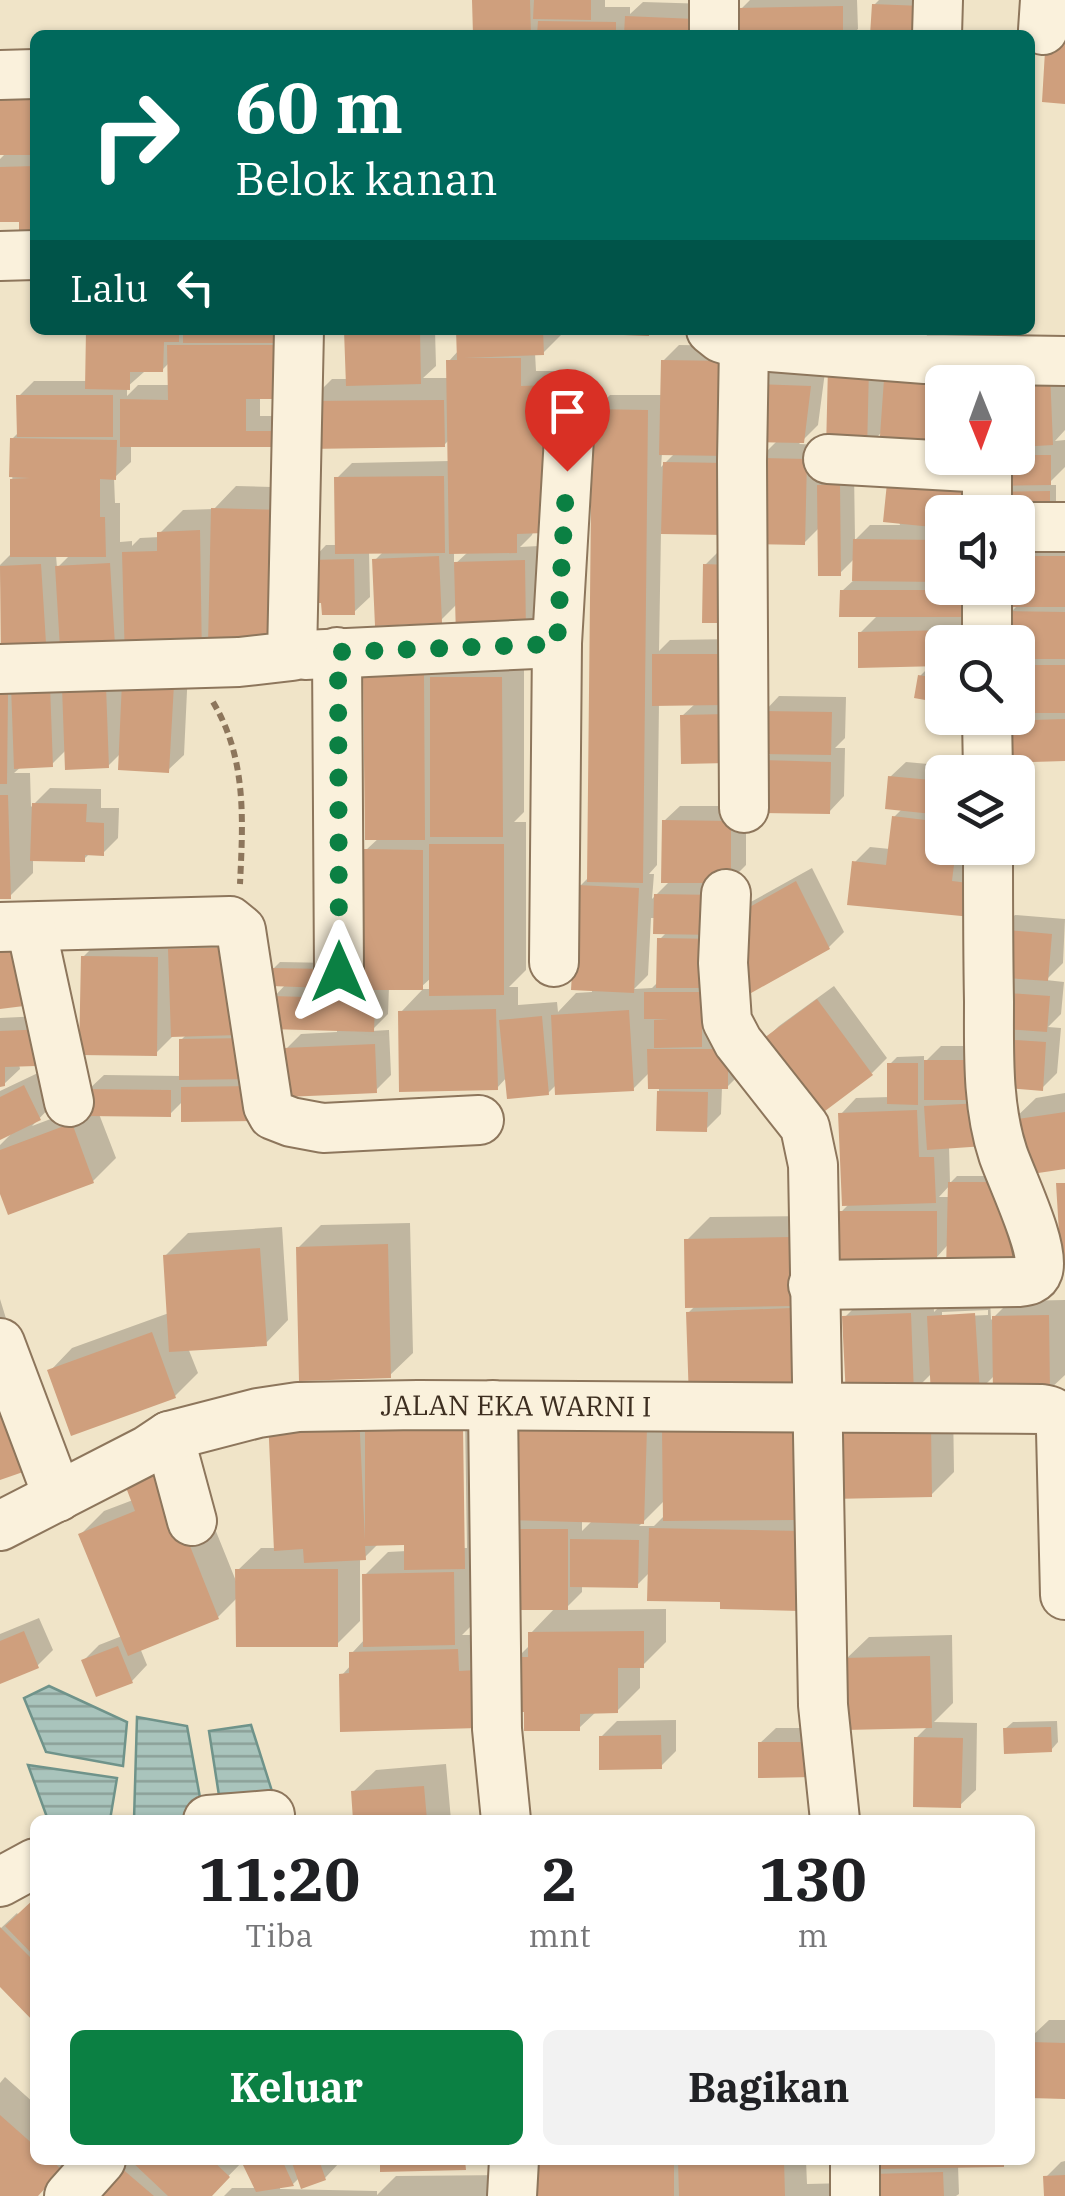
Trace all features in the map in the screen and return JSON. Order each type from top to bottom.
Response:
[{"type":"street","points":[[714,0],[714,30]]},
{"type":"street","points":[[937,30],[938,0]]},
{"type":"street","points":[[0,74],[30,74]]},
{"type":"street","points":[[0,256],[30,256]]},
{"type":"street","points":[[299,335],[315,654],[339,972]]},
{"type":"street","points":[[744,808],[742,461],[728,338],[926,344],[973,365]]},
{"type":"street","points":[[1033,365],[1065,361]]},
{"type":"street","points":[[554,962],[557,644],[571,402]]},
{"type":"street","points":[[828,459],[987,479]]},
{"type":"street","points":[[1035,527],[1065,527]]},
{"type":"street","points":[[0,669],[239,662],[315,654],[557,644]]},
{"type":"street","points":[[814,1285],[1019,1282],[1034,1278],[1038,1272],[1039,1261],[1024,1203],[1002,1152],[992,1092],[988,865]]},
{"type":"street","points":[[726,894],[727,1021],[738,1042],[805,1127],[812,1164],[823,1705],[834,1815]]},
{"type":"street","points":[[69,1102],[16,926],[230,922],[241,930],[272,1115],[322,1128],[478,1120]]},
{"type":"street","points":[[0,1343],[58,1496]]},
{"type":"street","points":[[493,1405],[497,1729],[506,1815]]},
{"type":"street","name":"JALAN EKA WARNI I","points":[[0,1526],[170,1436],[298,1406],[1042,1409],[1058,1415],[1061,1431],[1065,1596]]},
{"type":"street","points":[[170,1436],[192,1521]]},
{"type":"street","points":[[0,1882],[30,1866]]},
{"type":"street","points":[[69,2196],[97,2165]]},
{"type":"street","points":[[512,2196],[514,2165]]},
{"type":"street","points":[[854,2165],[855,2196]]},
{"type":"path","points":[[190,664],[226,724],[239,769],[242,838],[238,925]]},
{"type":"water","points":[[49,1686],[127,1722],[123,1766],[46,1752],[24,1698]]},
{"type":"water","points":[[137,1717],[187,1726],[203,1814],[134,1815]]},
{"type":"water","points":[[251,1725],[277,1807],[222,1815],[209,1731]]},
{"type":"water","points":[[28,1765],[117,1778],[111,1815],[46,1815]]},
{"type":"building","points":[[472,0],[530,0],[531,30],[473,30]]},
{"type":"building","points":[[534,0],[591,0],[591,20],[533,19]]},
{"type":"building","points":[[1048,0],[1065,1],[1065,104],[1042,102]]},
{"type":"building","points":[[872,4],[922,6],[922,30],[870,30]]},
{"type":"building","points":[[843,6],[843,30],[738,30],[738,8]]},
{"type":"building","points":[[625,16],[695,19],[694,30],[624,30]]},
{"type":"building","points":[[538,21],[616,22],[616,30],[537,30]]},
{"type":"building","points":[[0,96],[30,96],[30,155],[0,155]]},
{"type":"building","points":[[30,166],[30,239],[19,240],[19,222],[0,222],[0,167]]},
{"type":"building","points":[[86,335],[179,335],[179,342],[164,342],[163,372],[130,372],[130,390],[85,389]]},
{"type":"building","points":[[183,335],[286,335],[286,343],[183,343]]},
{"type":"building","points":[[344,335],[420,335],[421,384],[346,386]]},
{"type":"building","points":[[456,335],[543,335],[544,355],[464,358],[521,358],[521,386],[551,385],[552,448],[542,449],[544,533],[517,534],[517,553],[449,554],[446,360],[457,360]]},
{"type":"building","points":[[167,345],[287,345],[287,399],[246,399],[246,431],[283,431],[283,447],[120,447],[120,399],[168,400]]},
{"type":"building","points":[[661,360],[731,361],[730,456],[659,455]]},
{"type":"building","points":[[885,365],[925,377],[925,453],[879,450]]},
{"type":"building","points":[[828,366],[869,367],[867,451],[826,450]]},
{"type":"building","points":[[1050,372],[1053,445],[1035,446],[1035,377]]},
{"type":"building","points":[[754,384],[811,386],[804,443],[754,442]]},
{"type":"building","points":[[16,395],[113,395],[113,437],[17,437]]},
{"type":"building","points":[[444,400],[445,447],[307,449],[306,401]]},
{"type":"building","points":[[592,409],[648,410],[643,883],[587,882]]},
{"type":"building","points":[[10,438],[117,440],[116,480],[100,479],[106,557],[10,557],[10,479],[30,478],[9,477]]},
{"type":"building","points":[[1035,455],[1051,455],[1051,485],[994,486],[994,475],[1035,475]]},
{"type":"building","points":[[756,458],[807,459],[805,545],[754,544]]},
{"type":"building","points":[[663,462],[727,463],[726,535],[661,534]]},
{"type":"building","points":[[444,476],[445,553],[335,554],[334,477]]},
{"type":"building","points":[[887,483],[968,492],[925,495],[925,526],[883,522]]},
{"type":"building","points":[[840,484],[841,576],[818,576],[817,485]]},
{"type":"building","points":[[1050,491],[1050,514],[1035,513],[1035,495],[993,492]]},
{"type":"building","points":[[211,508],[285,510],[282,647],[208,645]]},
{"type":"building","points":[[200,530],[202,661],[125,662],[122,552],[157,551],[157,532]]},
{"type":"building","points":[[853,539],[925,540],[925,582],[852,581]]},
{"type":"building","points":[[439,556],[442,623],[375,626],[372,559]]},
{"type":"building","points":[[1035,556],[1065,556],[1065,607],[1007,607],[1035,605]]},
{"type":"building","points":[[354,559],[355,615],[322,615],[321,603],[309,603],[309,560]]},
{"type":"building","points":[[525,560],[526,635],[456,637],[454,562]]},
{"type":"building","points":[[110,563],[116,662],[61,665],[55,566]]},
{"type":"building","points":[[41,564],[47,659],[1,662],[0,566]]},
{"type":"building","points":[[703,564],[733,565],[733,623],[702,623]]},
{"type":"building","points":[[840,590],[925,590],[925,605],[970,605],[970,617],[839,617]]},
{"type":"building","points":[[1009,611],[1065,612],[1065,659],[1035,659],[1035,625],[1009,625]]},
{"type":"building","points":[[925,631],[925,666],[858,668],[858,632]]},
{"type":"building","points":[[652,654],[723,654],[723,705],[652,706]]},
{"type":"building","points":[[1035,665],[1065,665],[1065,713],[1035,713]]},
{"type":"building","points":[[424,674],[425,840],[365,840],[363,675]]},
{"type":"building","points":[[918,675],[925,676],[925,700],[914,698]]},
{"type":"building","points":[[430,677],[502,677],[503,837],[430,837]]},
{"type":"building","points":[[122,682],[174,684],[169,773],[118,770]]},
{"type":"building","points":[[50,685],[53,767],[14,769],[11,686]]},
{"type":"building","points":[[106,686],[109,768],[65,770],[62,687]]},
{"type":"building","points":[[0,694],[8,694],[7,784],[0,784]]},
{"type":"building","points":[[761,711],[832,712],[831,755],[760,754]]},
{"type":"building","points":[[727,714],[728,763],[681,764],[680,715]]},
{"type":"building","points":[[1065,719],[1065,761],[1035,762],[1035,755],[1000,755],[999,735],[1035,735],[1035,720]]},
{"type":"building","points":[[760,760],[831,762],[830,814],[759,813]]},
{"type":"building","points":[[888,776],[925,779],[925,813],[885,809]]},
{"type":"building","points":[[0,795],[8,795],[11,899],[0,899]]},
{"type":"building","points":[[32,803],[87,804],[86,822],[104,823],[104,856],[85,855],[85,862],[30,861]]},
{"type":"building","points":[[892,816],[925,820],[925,865],[954,865],[952,881],[977,884],[972,917],[847,905],[852,861],[886,865]]},
{"type":"building","points":[[662,820],[731,821],[731,883],[661,883]]},
{"type":"building","points":[[429,844],[504,844],[504,995],[429,996]]},
{"type":"building","points":[[364,849],[423,850],[423,990],[364,990]]},
{"type":"building","points":[[796,881],[830,949],[744,997],[730,918]]},
{"type":"building","points":[[577,885],[639,888],[634,993],[571,990]]},
{"type":"building","points":[[654,894],[719,895],[718,935],[653,934]]},
{"type":"building","points":[[997,929],[1052,934],[1048,981],[993,977]]},
{"type":"building","points":[[24,934],[32,1005],[0,1009],[0,936]]},
{"type":"building","points":[[657,938],[717,939],[716,988],[656,988]]},
{"type":"building","points":[[236,947],[239,1035],[171,1037],[168,949]]},
{"type":"building","points":[[81,956],[158,957],[157,1056],[79,1055]]},
{"type":"building","points":[[271,968],[327,969],[327,988],[270,986]]},
{"type":"building","points":[[644,992],[717,992],[717,1019],[702,1019],[702,1047],[654,1048],[654,1020],[669,1019],[644,1019]]},
{"type":"building","points":[[994,992],[1050,996],[1047,1032],[991,1028]]},
{"type":"building","points":[[271,996],[375,999],[374,1032],[270,1029]]},
{"type":"building","points":[[817,999],[873,1075],[817,1117],[760,1041]]},
{"type":"building","points":[[496,1009],[498,1090],[399,1092],[398,1011]]},
{"type":"building","points":[[629,1010],[634,1091],[555,1095],[551,1015]]},
{"type":"building","points":[[542,1016],[549,1095],[507,1099],[499,1020]]},
{"type":"building","points":[[48,1029],[36,1053],[36,1066],[5,1067],[5,1086],[0,1087],[0,1031]]},
{"type":"building","points":[[250,1038],[251,1079],[179,1080],[179,1039]]},
{"type":"building","points":[[1000,1039],[1046,1042],[1043,1091],[996,1087]]},
{"type":"building","points":[[375,1044],[377,1093],[286,1097],[284,1048]]},
{"type":"building","points":[[647,1049],[728,1049],[728,1089],[648,1089]]},
{"type":"building","points":[[924,1060],[985,1060],[984,1100],[924,1100]]},
{"type":"building","points":[[887,1063],[918,1063],[918,1105],[887,1104]]},
{"type":"building","points":[[24,1085],[41,1120],[0,1140],[0,1097]]},
{"type":"building","points":[[254,1086],[255,1121],[181,1122],[181,1087]]},
{"type":"building","points":[[86,1089],[171,1090],[171,1117],[86,1116]]},
{"type":"building","points":[[657,1091],[708,1092],[707,1132],[656,1131]]},
{"type":"building","points":[[982,1103],[985,1146],[927,1150],[924,1106]]},
{"type":"building","points":[[917,1110],[919,1157],[934,1157],[936,1203],[842,1206],[838,1113]]},
{"type":"building","points":[[1065,1112],[1065,1169],[1018,1176],[1010,1120]]},
{"type":"building","points":[[72,1123],[94,1183],[8,1215],[0,1194],[0,1150]]},
{"type":"building","points":[[948,1182],[1004,1182],[1026,1274],[946,1273]]},
{"type":"building","points":[[1056,1183],[1065,1183],[1065,1265],[1061,1266]]},
{"type":"building","points":[[838,1211],[937,1211],[937,1261],[839,1273]]},
{"type":"building","points":[[791,1237],[792,1306],[685,1308],[684,1239]]},
{"type":"building","points":[[388,1244],[391,1378],[299,1381],[296,1247]]},
{"type":"building","points":[[260,1248],[267,1346],[169,1352],[163,1255]]},
{"type":"building","points":[[792,1308],[796,1396],[689,1400],[686,1312]]},
{"type":"building","points":[[911,1313],[914,1395],[846,1397],[842,1316]]},
{"type":"building","points":[[975,1313],[980,1394],[931,1396],[927,1316]]},
{"type":"building","points":[[1049,1315],[1050,1393],[993,1394],[992,1316]]},
{"type":"building","points":[[152,1332],[176,1398],[71,1436],[47,1370]]},
{"type":"building","points":[[0,1407],[23,1472],[0,1480]]},
{"type":"building","points":[[359,1414],[365,1540],[365,1427],[463,1426],[465,1569],[404,1570],[404,1545],[365,1546],[366,1560],[304,1563],[303,1549],[274,1551],[268,1418]]},
{"type":"building","points":[[512,1424],[647,1428],[644,1524],[509,1520]]},
{"type":"building","points":[[794,1427],[795,1520],[663,1521],[662,1428]]},
{"type":"building","points":[[931,1427],[932,1497],[830,1499],[829,1428]]},
{"type":"building","points":[[157,1463],[219,1619],[128,1656],[78,1534],[135,1511],[122,1477]]},
{"type":"building","points":[[649,1528],[802,1531],[800,1611],[720,1609],[720,1602],[647,1601]]},
{"type":"building","points":[[504,1529],[568,1529],[568,1610],[504,1610]]},
{"type":"building","points":[[570,1539],[639,1540],[638,1588],[570,1587]]},
{"type":"building","points":[[235,1569],[338,1569],[338,1647],[236,1647]]},
{"type":"building","points":[[454,1572],[455,1645],[363,1647],[362,1574]]},
{"type":"building","points":[[24,1631],[39,1668],[0,1684],[0,1641]]},
{"type":"building","points":[[644,1631],[644,1668],[618,1668],[618,1713],[580,1714],[580,1731],[524,1731],[524,1712],[516,1712],[515,1657],[528,1657],[528,1632]]},
{"type":"building","points":[[118,1646],[133,1683],[96,1697],[81,1660]]},
{"type":"building","points":[[458,1649],[459,1671],[477,1670],[478,1728],[340,1732],[339,1674],[349,1673],[349,1652]]},
{"type":"building","points":[[930,1656],[932,1728],[845,1730],[843,1658]]},
{"type":"building","points":[[1051,1727],[1052,1752],[1004,1754],[1003,1728]]},
{"type":"building","points":[[661,1735],[662,1769],[599,1770],[599,1736]]},
{"type":"building","points":[[914,1737],[963,1738],[961,1808],[913,1807]]},
{"type":"building","points":[[758,1742],[812,1742],[813,1777],[758,1778]]},
{"type":"building","points":[[424,1786],[427,1815],[353,1815],[351,1791]]},
{"type":"building","points":[[30,1903],[30,1952],[5,1926]]},
{"type":"building","points":[[0,1927],[30,1957],[30,2018],[0,1987]]},
{"type":"building","points":[[1035,2042],[1065,2043],[1065,2099],[1035,2098]]},
{"type":"building","points":[[0,2115],[30,2142],[30,2165],[56,2165],[62,2170],[38,2196],[0,2196]]},
{"type":"building","points":[[135,2165],[217,2165],[230,2177],[212,2196],[168,2196]]},
{"type":"building","points":[[243,2165],[284,2165],[294,2186],[256,2192]]},
{"type":"building","points":[[293,2165],[321,2165],[326,2180],[301,2189]]},
{"type":"building","points":[[380,2165],[466,2165],[466,2170],[380,2172]]},
{"type":"building","points":[[530,2165],[674,2165],[674,2196],[530,2196]]},
{"type":"building","points":[[678,2165],[784,2165],[785,2196],[679,2196]]},
{"type":"building","points":[[874,2165],[1004,2165],[1004,2167],[874,2169]]},
{"type":"building","points":[[120,2167],[154,2196],[94,2196]]},
{"type":"building","points":[[943,2172],[944,2196],[873,2196],[872,2174]]},
{"type":"building","points":[[1065,2175],[1065,2196],[1044,2196],[1043,2176]]},
{"type":"route","points":[[339,972],[338,652],[557,644],[567,471]]}]
